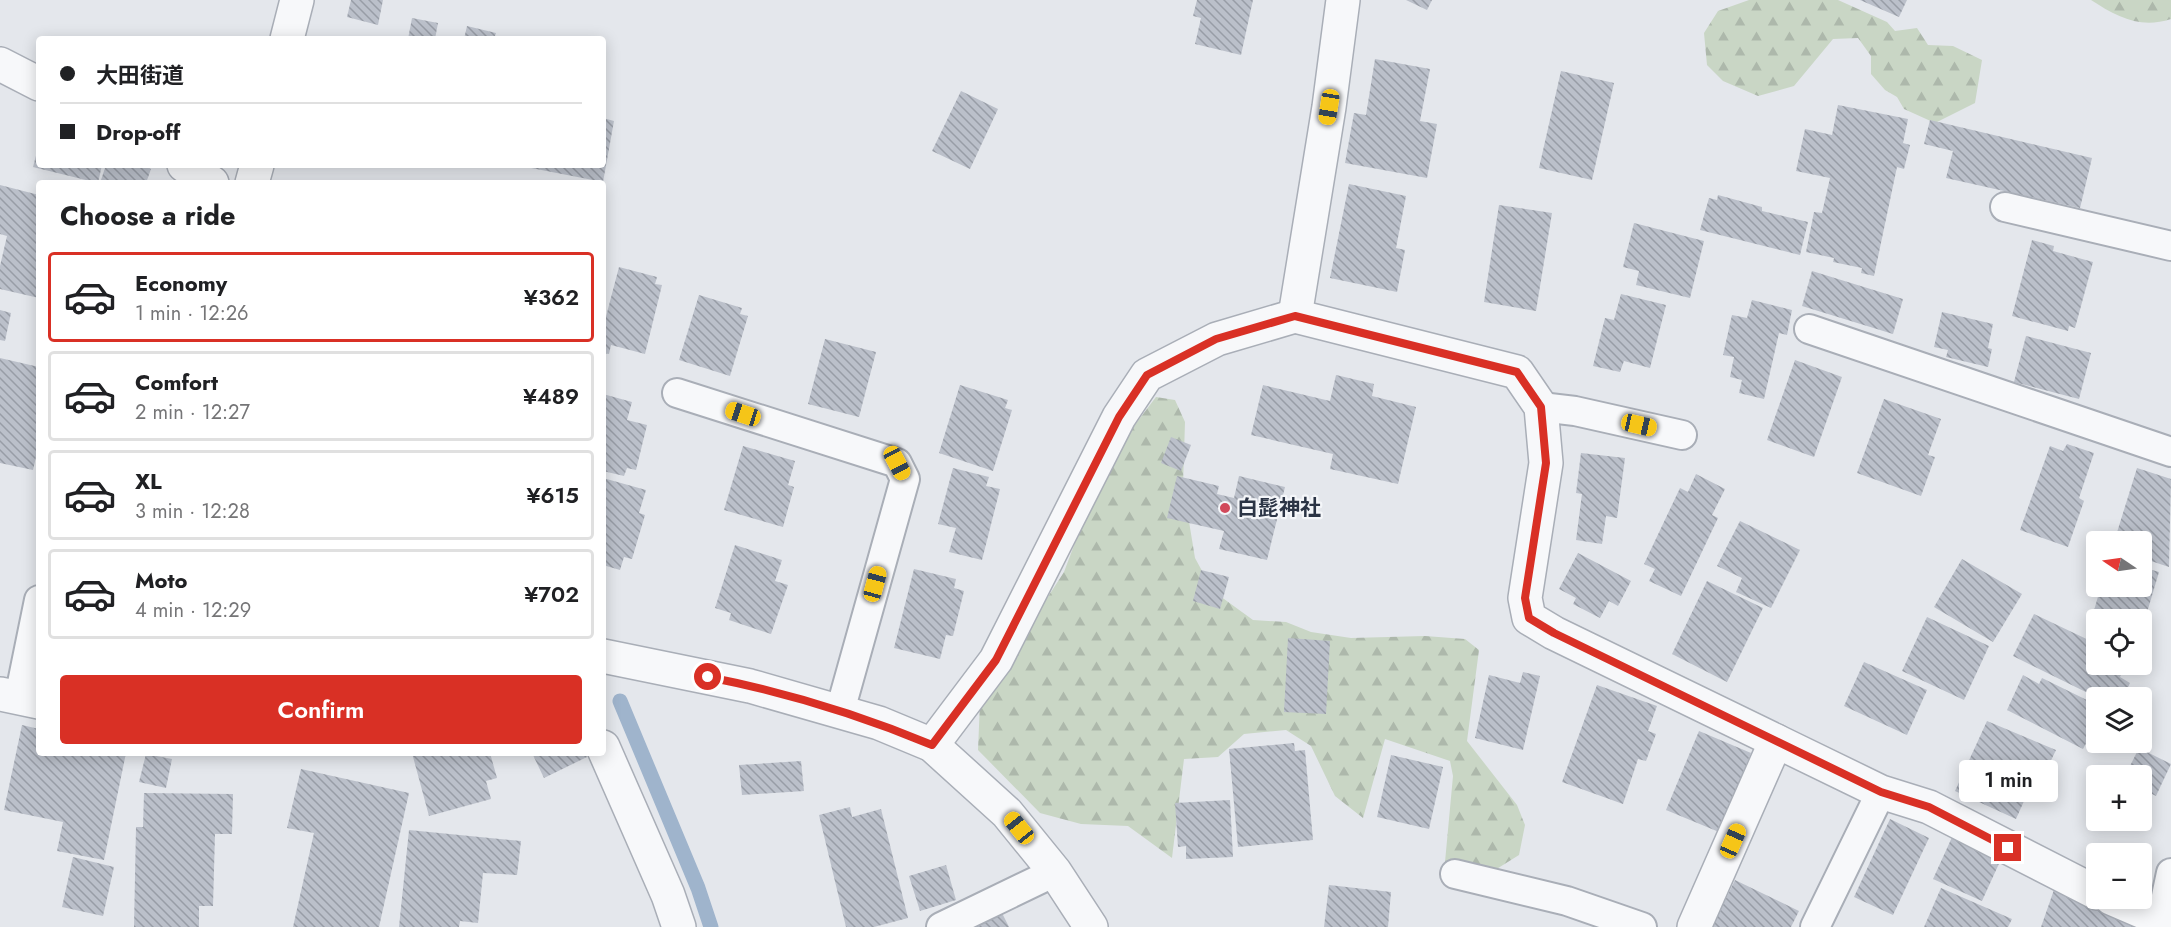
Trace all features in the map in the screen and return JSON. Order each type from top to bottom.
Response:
[{"type":"street","points":[[288,36],[297,0]]},
{"type":"street","points":[[1295,316],[1329,107],[1343,0]]},
{"type":"street","points":[[0,64],[36,82]]},
{"type":"street","points":[[189,168],[207,180]]},
{"type":"street","points":[[932,745],[996,660],[1119,417],[1147,375],[1216,339],[1295,316],[1517,372],[1541,407],[1546,463],[1525,598],[1529,618],[1554,633],[1881,792],[1929,807],[2086,887]]},
{"type":"street","points":[[606,657],[750,686],[879,723],[932,745],[1007,813],[1055,873],[1091,927]]},
{"type":"street","points":[[1694,927],[1776,741]]},
{"type":"street","points":[[606,754],[668,895],[676,926]]},
{"type":"street","points":[[2136,909],[2166,922]]},
{"type":"lane","points":[[2005,207],[2171,246]]},
{"type":"lane","points":[[1809,329],[2171,452]]},
{"type":"lane","points":[[677,393],[897,463],[905,479],[840,711]]},
{"type":"lane","points":[[1541,407],[1575,411],[1682,435]]},
{"type":"lane","points":[[19,698],[36,615]]},
{"type":"lane","points":[[1815,927],[1881,792]]},
{"type":"lane","points":[[940,927],[1055,873]]},
{"type":"lane","points":[[2166,922],[2171,873]]},
{"type":"lane","points":[[1455,874],[1567,901],[1641,927]]},
{"type":"green space","points":[[1749,0],[1838,0],[1887,22],[1895,31],[1917,28],[1928,45],[1953,46],[1982,60],[1975,103],[1935,123],[1904,109],[1897,97],[1885,90],[1871,74],[1871,56],[1858,38],[1833,39],[1794,86],[1758,96],[1723,81],[1707,65],[1704,33],[1718,11]]},
{"type":"green space","points":[[2091,0],[2171,0],[2171,19],[2149,23],[2129,20]]},
{"type":"green space","points":[[1156,397],[1175,400],[1185,422],[1183,485],[1195,558],[1213,591],[1253,620],[1286,622],[1311,632],[1351,638],[1425,636],[1465,639],[1479,650],[1467,741],[1517,805],[1525,825],[1519,855],[1471,885],[1445,862],[1453,776],[1450,761],[1385,739],[1363,818],[1335,796],[1311,746],[1286,730],[1244,734],[1218,757],[1184,759],[1172,858],[1128,826],[1081,824],[1040,813],[978,750],[980,702],[1064,572],[1090,503],[1124,439]]},
{"type":"building","points":[[351,0],[383,0],[378,25],[347,17]]},
{"type":"building","points":[[1197,0],[1253,0],[1241,55],[1195,44],[1201,18],[1193,16]]},
{"type":"building","points":[[1406,0],[1432,0],[1427,10]]},
{"type":"building","points":[[1860,0],[1907,0],[1899,17]]},
{"type":"building","points":[[412,18],[438,23],[436,36],[409,36]]},
{"type":"building","points":[[467,26],[496,33],[495,36],[465,36]]},
{"type":"building","points":[[1375,59],[1430,69],[1420,121],[1437,124],[1427,178],[1345,163],[1354,113],[1366,115]]},
{"type":"building","points":[[1561,71],[1614,83],[1592,180],[1539,168]]},
{"type":"building","points":[[961,91],[998,109],[970,169],[932,151]]},
{"type":"building","points":[[1838,105],[1908,119],[1903,143],[1910,145],[1904,169],[1897,167],[1874,276],[1861,273],[1862,268],[1833,262],[1834,258],[1806,252],[1814,212],[1822,213],[1830,178],[1796,171],[1805,129],[1832,135]]},
{"type":"building","points":[[606,119],[614,121],[606,165]]},
{"type":"building","points":[[1930,120],[2092,158],[2080,208],[1946,178],[1953,151],[1924,144]]},
{"type":"building","points":[[37,168],[101,168],[99,180],[86,180]]},
{"type":"building","points":[[105,168],[151,169],[147,180],[101,180]]},
{"type":"building","points":[[531,168],[606,168],[603,180]]},
{"type":"building","points":[[1349,184],[1406,196],[1396,248],[1405,250],[1397,292],[1330,278]]},
{"type":"building","points":[[0,185],[36,194],[36,297],[0,289],[0,266],[7,236],[0,234]]},
{"type":"building","points":[[1718,195],[1762,207],[1762,211],[1808,222],[1800,255],[1700,230],[1709,198],[1717,200]]},
{"type":"building","points":[[1499,205],[1552,213],[1536,311],[1484,302]]},
{"type":"building","points":[[1634,223],[1704,241],[1690,298],[1636,285],[1639,271],[1623,267]]},
{"type":"building","points":[[2032,240],[2054,246],[2053,251],[2093,262],[2075,328],[2069,326],[2068,331],[2012,316]]},
{"type":"building","points":[[619,267],[657,277],[655,284],[662,285],[645,354],[611,345],[609,354],[606,354],[606,317]]},
{"type":"building","points":[[1812,271],[1903,299],[1893,334],[1802,306]]},
{"type":"building","points":[[1621,294],[1666,305],[1650,368],[1624,361],[1620,372],[1593,366],[1605,318],[1614,320]]},
{"type":"building","points":[[699,295],[742,308],[740,314],[748,316],[730,376],[679,360]]},
{"type":"building","points":[[1752,300],[1792,310],[1787,335],[1779,333],[1764,399],[1739,393],[1742,380],[1730,377],[1734,357],[1723,355],[1732,315],[1747,318]]},
{"type":"building","points":[[0,310],[11,313],[5,341],[0,340]]},
{"type":"building","points":[[1942,312],[1993,324],[1988,348],[1992,349],[1988,367],[1946,357],[1948,350],[1934,347]]},
{"type":"building","points":[[2026,336],[2091,353],[2079,399],[2014,382]]},
{"type":"building","points":[[825,339],[876,352],[859,417],[808,404]]},
{"type":"building","points":[[0,358],[36,366],[36,457],[33,470],[0,463]]},
{"type":"building","points":[[1795,360],[1842,377],[1814,457],[1767,440]]},
{"type":"building","points":[[1336,375],[1374,384],[1372,396],[1416,407],[1398,484],[1330,469],[1333,454],[1251,435],[1263,385],[1330,401]]},
{"type":"building","points":[[960,385],[1008,400],[1005,408],[1012,410],[993,471],[939,453]]},
{"type":"building","points":[[606,395],[632,402],[627,420],[647,425],[636,470],[627,468],[624,476],[606,472]]},
{"type":"building","points":[[1884,399],[1941,419],[1928,455],[1935,457],[1921,496],[1857,473]]},
{"type":"building","points":[[1171,437],[1191,445],[1181,471],[1161,463]]},
{"type":"building","points":[[2067,444],[2094,453],[2079,498],[2084,501],[2068,547],[2020,530],[2050,446],[2063,451]]},
{"type":"building","points":[[743,446],[795,461],[788,485],[794,487],[783,527],[724,510]]},
{"type":"building","points":[[1581,453],[1625,458],[1617,518],[1606,516],[1602,544],[1576,540],[1582,494],[1576,493]]},
{"type":"building","points":[[953,468],[989,477],[986,486],[1000,489],[982,560],[949,552],[956,528],[938,524]]},
{"type":"building","points":[[2137,468],[2171,479],[2169,567],[2152,561],[2152,531],[2117,531]]},
{"type":"building","points":[[1696,474],[1725,489],[1712,515],[1718,518],[1681,596],[1649,581],[1655,569],[1644,564],[1680,488],[1688,492]]},
{"type":"building","name":"白髭神社","points":[[1177,476],[1219,486],[1217,494],[1234,498],[1239,476],[1285,487],[1267,560],[1219,549],[1224,531],[1167,518]]},
{"type":"building","points":[[606,479],[646,490],[639,513],[645,515],[632,559],[624,557],[620,570],[606,566]]},
{"type":"building","points":[[1740,521],[1800,550],[1771,608],[1736,592],[1742,578],[1717,566]]},
{"type":"building","points":[[735,545],[782,560],[775,581],[788,585],[771,634],[729,620],[731,613],[715,608]]},
{"type":"building","points":[[1578,553],[1631,581],[1618,606],[1609,601],[1600,618],[1573,604],[1576,598],[1559,589]]},
{"type":"building","points":[[1962,559],[2022,594],[1993,642],[1934,607]]},
{"type":"building","points":[[914,569],[956,579],[954,588],[964,591],[953,636],[946,635],[940,659],[894,648]]},
{"type":"building","points":[[1201,570],[1229,577],[1220,609],[1193,601]]},
{"type":"building","points":[[2152,570],[2159,572],[2152,596]]},
{"type":"building","points":[[1707,581],[1763,608],[1727,682],[1672,654]]},
{"type":"building","points":[[2098,597],[2152,597],[2148,609],[2094,609]]},
{"type":"building","points":[[2034,614],[2086,639],[2086,675],[2121,675],[2120,677],[2130,683],[2128,687],[2086,687],[2086,692],[2013,656]]},
{"type":"building","points":[[1927,617],[1989,646],[1964,700],[1902,671]]},
{"type":"building","points":[[1288,638],[1330,641],[1326,714],[1284,712]]},
{"type":"building","points":[[1864,662],[1927,690],[1907,735],[1844,706]]},
{"type":"building","points":[[1523,672],[1540,676],[1523,750],[1475,738],[1489,675],[1520,683]]},
{"type":"building","points":[[2023,675],[2039,684],[2042,678],[2086,700],[2086,743],[2083,749],[2007,710]]},
{"type":"building","points":[[1597,685],[1657,706],[1648,731],[1656,734],[1646,761],[1638,759],[1623,804],[1562,782]]},
{"type":"building","points":[[1987,721],[2056,750],[2044,775],[2037,772],[2016,819],[1955,791]]},
{"type":"building","points":[[22,725],[36,728],[36,756],[125,756],[104,860],[57,851],[63,822],[4,810]]},
{"type":"building","points":[[1699,731],[1751,753],[1719,832],[1666,810]]},
{"type":"building","points":[[1294,743],[1295,751],[1305,750],[1313,840],[1238,847],[1229,749]]},
{"type":"building","points":[[2136,753],[2149,753],[2171,764],[2156,796],[2152,794],[2152,765],[2130,765]]},
{"type":"building","points":[[1391,755],[1443,767],[1429,829],[1377,817]]},
{"type":"building","points":[[146,756],[172,759],[166,788],[139,782]]},
{"type":"building","points":[[413,756],[491,756],[497,778],[486,781],[491,799],[429,816]]},
{"type":"building","points":[[533,756],[586,756],[587,757],[544,778]]},
{"type":"building","points":[[801,761],[804,791],[742,795],[739,765]]},
{"type":"building","points":[[301,769],[409,793],[379,927],[293,927],[314,833],[287,828]]},
{"type":"building","points":[[144,793],[233,794],[232,834],[215,834],[213,906],[199,906],[199,927],[134,927],[136,827],[143,827]]},
{"type":"building","points":[[1230,800],[1233,857],[1186,859],[1186,846],[1178,847],[1175,803]]},
{"type":"building","points":[[850,807],[852,817],[881,809],[908,918],[874,927],[846,927],[819,815]]},
{"type":"building","points":[[1890,819],[1929,838],[1893,915],[1854,897]]},
{"type":"building","points":[[409,830],[521,841],[517,875],[483,873],[478,923],[460,921],[459,927],[399,927]]},
{"type":"building","points":[[1953,835],[2002,857],[1982,901],[1933,879]]},
{"type":"building","points":[[73,857],[114,867],[103,916],[62,907]]},
{"type":"building","points":[[946,865],[956,900],[920,911],[909,876]]},
{"type":"building","points":[[1735,880],[1799,911],[1791,927],[1712,927]]},
{"type":"building","points":[[2056,884],[2086,897],[2086,909],[2114,909],[2155,927],[2041,927]]},
{"type":"building","points":[[1329,885],[1391,892],[1388,927],[1324,927]]},
{"type":"building","points":[[1941,888],[2012,919],[2008,927],[1924,927]]},
{"type":"building","points":[[1002,913],[1009,927],[972,927]]},
{"type":"waterway","points":[[620,701],[698,888],[711,927]]},
{"type":"place","name":"白髭神社","points":[[1225,508]]},
{"type":"route","points":[[708,677],[750,686],[879,723],[932,745],[996,660],[1119,417],[1147,375],[1216,339],[1295,316],[1517,372],[1541,407],[1546,463],[1525,598],[1529,618],[1554,633],[1881,792],[1929,807],[2008,848]]}]
